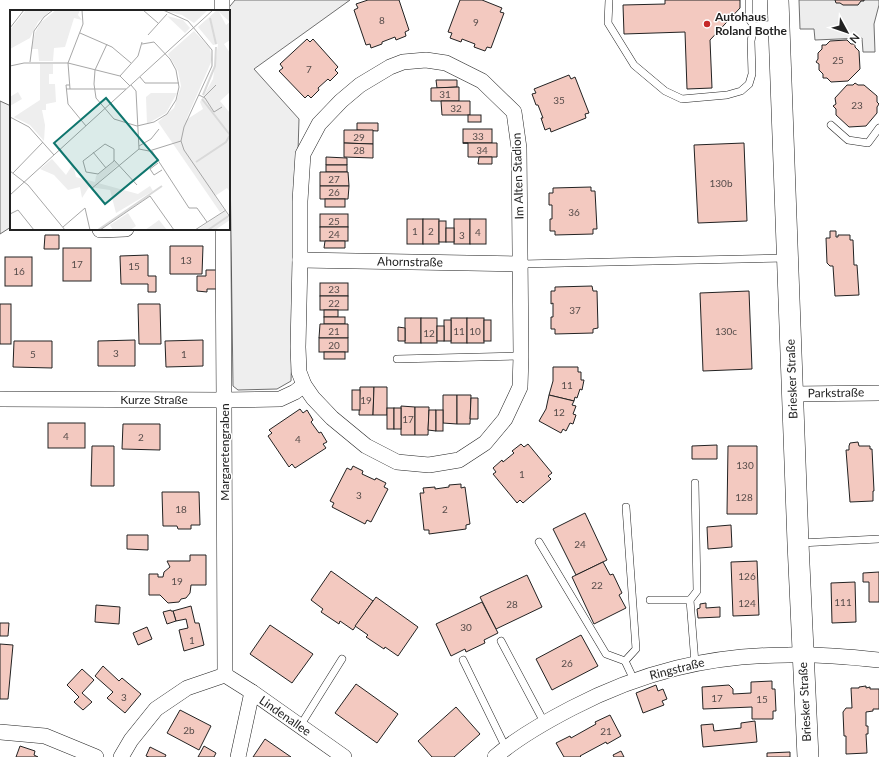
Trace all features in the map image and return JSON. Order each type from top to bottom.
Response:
[{"type":"main road","name":"Briesker Straße","points":[[778,0],[798,543],[808,757]]},
{"type":"street","name":"Im Alten Stadion","points":[[426,60],[446,63],[482,81],[514,112],[519,148],[522,356],[520,387],[505,419],[485,443],[459,460],[428,464],[397,462],[366,446],[332,418],[313,398],[304,385],[299,372],[300,260],[300,201],[303,154],[319,124],[341,101],[360,85],[390,67],[403,62],[426,60]]},
{"type":"street","name":"Margaretengraben","points":[[223,230],[225,675]]},
{"type":"street","name":"Ahornstraße","points":[[300,260],[521,264]]},
{"type":"street","name":"Kurze Straße","points":[[0,399],[280,399],[295,392],[304,385]]},
{"type":"street","name":"Parkstraße","points":[[793,394],[879,393]]},
{"type":"street","name":"Ringstraße","points":[[500,752],[544,722],[586,701],[634,680],[695,663],[734,657],[787,654],[879,660]]},
{"type":"street","name":"Lindenallee","points":[[225,675],[252,692],[344,757]]},
{"type":"street","points":[[121,757],[131,740],[156,709],[187,688],[225,675]]},
{"type":"street","points":[[238,757],[252,692]]},
{"type":"street","points":[[0,732],[45,736],[96,757]]},
{"type":"lane","points":[[608,0],[608,23],[634,65],[665,91],[682,99],[727,95],[741,91],[748,84],[752,74],[751,42],[754,26],[749,19],[749,0]]},
{"type":"lane","points":[[754,26],[779,24]]},
{"type":"lane","points":[[832,125],[848,140],[868,143],[879,128]]},
{"type":"lane","points":[[521,264],[773,257],[788,258]]},
{"type":"lane","points":[[396,359],[522,356]]},
{"type":"lane","points":[[695,483],[697,591],[690,600],[695,663]]},
{"type":"lane","points":[[625,661],[636,649],[626,507]]},
{"type":"lane","points":[[798,543],[879,539]]},
{"type":"lane","points":[[539,542],[606,654],[625,661],[634,680]]},
{"type":"lane","points":[[650,600],[690,600]]},
{"type":"lane","points":[[501,641],[544,722]]},
{"type":"lane","points":[[300,726],[342,659]]},
{"type":"lane","points":[[463,660],[500,752]]},
{"type":"shaded area","points":[[235,0],[350,0],[254,69],[299,119],[291,381],[277,389],[238,390],[233,386],[230,162],[230,10],[227,10]]},
{"type":"shaded area","points":[[799,0],[879,0],[874,24],[875,52],[863,52],[862,38],[815,40],[814,29],[800,29]]},
{"type":"shaded area","points":[[0,101],[10,106],[10,228],[0,234]]},
{"type":"building","points":[[368,0],[399,0],[409,30],[405,32],[406,36],[396,40],[395,37],[371,48],[370,44],[366,45],[354,10],[358,8],[356,4]]},
{"type":"building","points":[[460,0],[482,0],[502,8],[500,12],[504,13],[491,48],[487,47],[485,51],[474,47],[475,44],[462,39],[461,42],[450,38],[452,33],[448,32]]},
{"type":"building","points":[[665,0],[740,0],[740,8],[710,40],[712,88],[687,89],[685,32],[624,34],[623,5],[665,4]]},
{"type":"building","points":[[835,0],[864,1],[861,1],[858,5],[843,5],[836,3]]},
{"type":"building","points":[[307,39],[310,42],[313,39],[338,67],[335,70],[338,73],[330,81],[328,79],[318,88],[319,90],[311,98],[308,95],[305,98],[279,71],[283,68],[280,64]]},
{"type":"building","points":[[847,40],[851,44],[855,44],[855,47],[859,51],[860,69],[848,81],[831,82],[827,78],[823,78],[823,74],[819,70],[819,64],[816,62],[818,59],[818,53],[822,49],[822,45],[826,45],[830,41]]},
{"type":"building","points":[[569,75],[571,79],[575,77],[589,113],[585,114],[586,118],[551,132],[550,128],[545,130],[541,118],[543,118],[532,94],[536,93],[534,89]]},
{"type":"building","points":[[436,80],[457,80],[457,87],[437,88]]},
{"type":"building","points":[[855,83],[858,85],[864,85],[877,96],[877,102],[879,104],[877,107],[877,113],[866,126],[849,127],[836,115],[836,109],[833,106],[836,104],[835,98],[847,85],[853,85]]},
{"type":"building","points":[[459,87],[459,101],[431,101],[431,88]]},
{"type":"building","points":[[441,101],[470,101],[470,115],[442,115]]},
{"type":"building","points":[[468,115],[481,115],[481,122],[468,122]]},
{"type":"building","points":[[357,123],[378,123],[378,131],[357,130]]},
{"type":"building","points":[[463,129],[492,129],[492,143],[463,143]]},
{"type":"building","points":[[344,130],[373,130],[373,144],[344,143]]},
{"type":"building","points":[[344,143],[373,144],[373,158],[344,157]]},
{"type":"building","points":[[468,143],[497,143],[497,157],[468,157]]},
{"type":"building","points":[[744,143],[747,221],[698,223],[694,145]]},
{"type":"building","points":[[326,157],[347,158],[347,165],[326,165]]},
{"type":"building","points":[[479,157],[492,157],[492,164],[478,164]]},
{"type":"building","points":[[326,165],[347,165],[347,172],[326,172]]},
{"type":"building","points":[[320,172],[348,172],[349,186],[320,186]]},
{"type":"building","points":[[320,186],[349,186],[348,199],[320,199]]},
{"type":"building","points":[[591,187],[591,191],[595,191],[597,229],[593,229],[593,234],[555,235],[555,231],[550,231],[552,205],[549,205],[549,193],[553,193],[553,188]]},
{"type":"building","points":[[325,199],[345,199],[345,207],[325,207]]},
{"type":"building","points":[[320,214],[348,214],[348,227],[320,227]]},
{"type":"building","points":[[407,219],[423,219],[423,244],[407,244]]},
{"type":"building","points":[[423,219],[439,219],[439,244],[423,244]]},
{"type":"building","points":[[454,219],[470,219],[470,244],[454,244]]},
{"type":"building","points":[[470,219],[486,219],[486,244],[470,244]]},
{"type":"building","points":[[439,221],[446,221],[446,242],[439,242]]},
{"type":"building","points":[[320,227],[348,227],[348,241],[320,241]]},
{"type":"building","points":[[446,228],[454,228],[454,242],[446,242]]},
{"type":"building","points":[[830,231],[836,231],[836,237],[838,237],[838,235],[850,235],[850,240],[853,240],[854,265],[857,265],[859,295],[835,296],[833,266],[830,266],[827,263],[826,238],[830,238]]},
{"type":"building","points":[[45,235],[59,235],[59,249],[44,249]]},
{"type":"building","points":[[325,241],[345,241],[345,248],[324,248]]},
{"type":"building","points":[[170,246],[203,246],[202,274],[170,274]]},
{"type":"building","points":[[63,248],[91,248],[91,281],[63,281]]},
{"type":"building","points":[[148,255],[148,276],[156,276],[156,292],[148,292],[148,284],[121,284],[120,256]]},
{"type":"building","points":[[5,257],[32,257],[32,286],[5,286]]},
{"type":"building","points":[[206,270],[217,270],[217,289],[207,289],[207,292],[197,291],[197,276],[206,276]]},
{"type":"building","points":[[320,283],[348,283],[348,296],[320,296]]},
{"type":"building","points":[[592,286],[593,291],[597,291],[598,328],[593,329],[593,333],[555,334],[555,329],[551,329],[553,303],[551,304],[551,291],[555,291],[555,287]]},
{"type":"building","points":[[749,291],[752,369],[703,371],[700,293]]},
{"type":"building","points":[[320,296],[348,296],[348,310],[320,310]]},
{"type":"building","points":[[0,304],[11,304],[11,344],[0,344]]},
{"type":"building","points":[[138,304],[160,304],[161,344],[139,344]]},
{"type":"building","points":[[324,310],[338,310],[338,317],[324,317]]},
{"type":"building","points":[[324,317],[345,317],[345,324],[324,324]]},
{"type":"building","points":[[405,318],[421,318],[421,343],[405,343]]},
{"type":"building","points":[[421,318],[437,318],[437,343],[421,343]]},
{"type":"building","points":[[451,318],[467,318],[467,343],[451,343]]},
{"type":"building","points":[[467,318],[484,318],[484,343],[467,343]]},
{"type":"building","points":[[444,320],[451,320],[451,341],[444,341]]},
{"type":"building","points":[[484,320],[491,320],[491,341],[484,341]]},
{"type":"building","points":[[320,324],[348,324],[348,338],[319,338]]},
{"type":"building","points":[[437,326],[444,326],[444,341],[437,341]]},
{"type":"building","points":[[398,327],[405,328],[405,341],[398,341]]},
{"type":"building","points":[[319,338],[348,338],[348,352],[319,352]]},
{"type":"building","points":[[135,340],[135,366],[98,366],[98,341]]},
{"type":"building","points":[[203,340],[203,366],[166,367],[165,341]]},
{"type":"building","points":[[14,341],[52,341],[52,368],[13,367]]},
{"type":"building","points":[[324,352],[345,352],[345,359],[324,359]]},
{"type":"building","points":[[553,367],[578,367],[578,372],[581,372],[581,380],[584,380],[582,390],[580,389],[577,398],[575,397],[574,401],[549,395],[553,381]]},
{"type":"building","points":[[360,387],[374,387],[373,415],[359,415]]},
{"type":"building","points":[[374,387],[387,387],[387,415],[373,415]]},
{"type":"building","points":[[352,390],[360,390],[360,410],[352,410]]},
{"type":"building","points":[[443,395],[457,395],[457,424],[443,423]]},
{"type":"building","points":[[457,395],[471,395],[470,424],[457,424]]},
{"type":"building","points":[[549,395],[574,401],[572,405],[576,406],[573,414],[576,415],[573,424],[570,423],[566,431],[563,429],[561,433],[539,421],[546,409]]},
{"type":"building","points":[[471,398],[478,398],[478,419],[470,419]]},
{"type":"building","points":[[401,406],[415,407],[415,435],[401,435]]},
{"type":"building","points":[[415,407],[429,407],[428,435],[415,435]]},
{"type":"building","points":[[387,408],[394,408],[394,429],[387,429]]},
{"type":"building","points":[[394,408],[401,408],[401,429],[394,429]]},
{"type":"building","points":[[300,409],[303,413],[307,410],[313,420],[311,422],[319,433],[321,432],[327,442],[323,444],[326,448],[295,468],[292,464],[289,467],[268,436],[272,433],[269,430]]},
{"type":"building","points":[[429,410],[436,410],[436,431],[428,430]]},
{"type":"building","points":[[436,410],[443,410],[443,431],[436,431]]},
{"type":"building","points":[[48,423],[85,423],[85,448],[48,448]]},
{"type":"building","points":[[123,424],[160,424],[160,450],[122,449]]},
{"type":"building","points":[[858,442],[859,446],[870,446],[870,449],[872,449],[873,501],[850,502],[846,450],[849,450],[850,443]]},
{"type":"building","points":[[521,444],[524,447],[528,444],[552,473],[548,476],[551,479],[523,503],[520,500],[517,503],[493,474],[496,472],[493,468],[502,460],[503,462],[514,453],[512,451]]},
{"type":"building","points":[[717,445],[717,459],[692,459],[692,446]]},
{"type":"building","points":[[92,446],[114,446],[114,486],[91,486]]},
{"type":"building","points":[[728,446],[757,446],[757,514],[727,514]]},
{"type":"building","points":[[353,466],[363,471],[362,474],[386,483],[384,487],[388,489],[371,522],[367,520],[365,524],[332,507],[334,503],[330,501],[347,468],[351,470]]},
{"type":"building","points":[[461,484],[461,488],[465,487],[470,524],[466,525],[466,529],[429,534],[429,530],[424,530],[420,493],[424,493],[423,488],[435,487],[435,489],[449,487],[449,485]]},
{"type":"building","points":[[162,492],[199,492],[200,525],[191,525],[191,529],[178,529],[177,526],[163,526]]},
{"type":"building","points":[[585,513],[607,560],[576,575],[553,529]]},
{"type":"building","points":[[731,525],[732,547],[708,549],[707,527]]},
{"type":"building","points":[[127,535],[148,535],[148,550],[127,549]]},
{"type":"building","points":[[190,555],[206,555],[206,585],[191,585],[190,593],[186,598],[181,599],[179,602],[168,603],[160,595],[149,595],[149,574],[158,574],[158,577],[163,577],[164,572],[170,567],[167,561],[190,561]]},
{"type":"building","points":[[757,561],[759,615],[733,616],[731,562]]},
{"type":"building","points":[[603,562],[610,575],[613,574],[622,593],[619,595],[626,608],[594,624],[572,577]]},
{"type":"building","points":[[331,571],[373,601],[353,630],[340,621],[339,624],[321,612],[323,609],[311,600]]},
{"type":"building","points":[[879,572],[879,602],[869,602],[869,582],[863,582],[863,573]]},
{"type":"building","points":[[527,575],[542,607],[496,629],[480,597]]},
{"type":"building","points":[[855,582],[856,622],[832,623],[831,583]]},
{"type":"building","points":[[376,597],[418,627],[398,656],[366,637],[368,635],[355,626]]},
{"type":"building","points":[[482,602],[498,633],[484,640],[485,643],[466,652],[465,649],[451,656],[436,624]]},
{"type":"building","points":[[706,603],[706,608],[720,607],[720,617],[698,618],[697,609],[700,608],[700,604]]},
{"type":"building","points":[[96,605],[120,607],[119,624],[95,622]]},
{"type":"building","points":[[191,606],[195,623],[199,623],[204,645],[184,651],[179,630],[188,628],[186,619],[176,621],[173,611]]},
{"type":"building","points":[[173,611],[176,621],[167,624],[163,612]]},
{"type":"building","points":[[0,623],[9,623],[8,636],[0,636]]},
{"type":"building","points":[[270,625],[313,654],[292,683],[250,654]]},
{"type":"building","points":[[147,627],[152,639],[138,645],[133,633]]},
{"type":"building","points":[[581,635],[598,666],[552,690],[536,659]]},
{"type":"building","points":[[0,644],[13,645],[8,699],[0,699]]},
{"type":"building","points":[[103,666],[119,681],[122,678],[141,694],[125,713],[107,698],[113,692],[95,676]]},
{"type":"building","points":[[82,669],[94,680],[82,693],[92,702],[83,710],[74,702],[79,697],[67,685]]},
{"type":"building","points":[[772,681],[772,689],[775,689],[776,711],[773,711],[773,719],[752,719],[752,707],[703,709],[702,687],[729,685],[733,689],[733,694],[751,693],[751,682]]},
{"type":"building","points":[[356,684],[398,714],[377,743],[335,713]]},
{"type":"building","points":[[656,685],[658,691],[663,689],[667,699],[662,701],[664,705],[643,713],[636,693]]},
{"type":"building","points":[[866,686],[866,688],[870,687],[870,689],[879,689],[879,709],[873,709],[873,711],[866,712],[866,726],[868,726],[868,734],[866,734],[867,753],[846,754],[846,736],[844,736],[843,712],[846,708],[852,708],[851,688]]},
{"type":"building","points":[[456,707],[480,734],[454,757],[432,757],[418,741]]},
{"type":"building","points":[[180,710],[211,726],[199,750],[167,733]]},
{"type":"building","points":[[610,715],[621,736],[607,744],[606,742],[580,756],[581,757],[564,757],[556,743],[570,736],[571,738],[596,724],[595,722]]},
{"type":"building","points":[[755,721],[757,742],[703,747],[701,725],[713,724],[714,731],[741,728],[741,723]]},
{"type":"building","points":[[265,739],[291,757],[253,757]]},
{"type":"building","points":[[20,746],[35,751],[34,755],[38,757],[16,757]]},
{"type":"building","points":[[204,746],[216,753],[214,757],[198,757]]},
{"type":"building","points":[[150,747],[166,755],[165,757],[146,756]]},
{"type":"building","points":[[621,751],[624,757],[614,757],[613,755]]},
{"type":"building","points":[[790,752],[790,757],[767,757],[767,753]]},
{"type":"place","name":"Autohaus Roland Bothe","points":[[707,24]]}]
